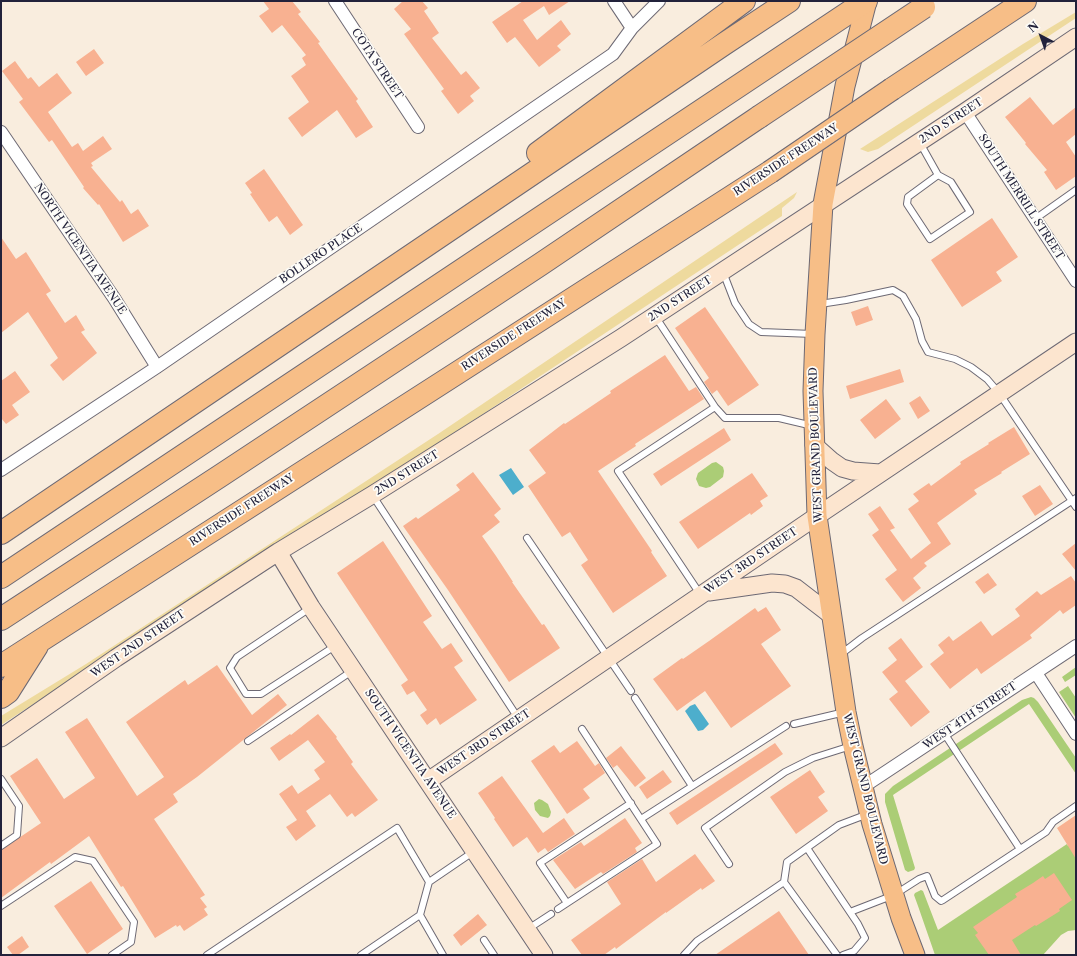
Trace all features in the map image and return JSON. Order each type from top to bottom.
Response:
[{"type":"highway","points":[[1,533],[789,1]]},
{"type":"highway","points":[[1,577],[866,1]]},
{"type":"highway","name":"RIVERSIDE FREEWAY","points":[[1,666],[770,172],[1025,1]]},
{"type":"highway","points":[[1,619],[541,264],[928,4]]},
{"type":"highway","points":[[238,374],[738,5]]},
{"type":"highway","points":[[1,697],[8,692],[43,638]]},
{"type":"main road","name":"WEST GRAND BOULEVARD","points":[[866,1],[845,86],[823,204],[814,334],[812,391],[817,516],[837,657],[853,746],[869,814],[914,955]]},
{"type":"street","name":"COTA STREET","points":[[335,1],[418,126]]},
{"type":"street","points":[[614,1],[632,28]]},
{"type":"street","name":"BOLLERO PLACE","points":[[1,470],[157,367],[612,54],[632,28],[658,1]]},
{"type":"street","name":"2ND STREET","points":[[278,552],[372,495],[655,316],[823,204],[1073,41]]},
{"type":"street","name":"SOUTH MERRILL STREET","points":[[965,112],[1076,281]]},
{"type":"street","name":"NORTH VICENTIA AVENUE","points":[[1,132],[114,298],[157,367]]},
{"type":"street","name":"WEST 3RD STREET","points":[[428,781],[880,473],[1076,342]]},
{"type":"street","points":[[814,445],[842,468],[853,471],[880,473]]},
{"type":"street","name":"SOUTH VICENTIA AVENUE","points":[[278,552],[311,607],[544,955]]},
{"type":"street","name":"WEST 2ND STREET","points":[[1,738],[116,658],[278,552]]},
{"type":"street","points":[[703,594],[772,583],[785,584],[796,588],[831,615]]},
{"type":"street","name":"WEST 4TH STREET","points":[[863,787],[1076,646]]},
{"type":"street","points":[[1036,673],[1076,734]]},
{"type":"lane","points":[[919,142],[938,175],[951,182],[970,212],[930,239],[907,204],[908,197],[938,175]]},
{"type":"lane","points":[[1035,219],[1076,190]]},
{"type":"lane","points":[[722,271],[735,304],[749,324],[762,332],[814,334]]},
{"type":"lane","points":[[817,304],[846,300],[894,290],[903,296],[916,319],[922,341],[928,352],[955,359],[971,367],[985,377],[999,393],[1074,499],[1076,508]]},
{"type":"lane","points":[[655,316],[715,407],[725,418],[779,418],[814,426]]},
{"type":"lane","points":[[703,594],[618,471],[715,407]]},
{"type":"lane","points":[[372,495],[519,719]]},
{"type":"lane","points":[[837,657],[862,638],[1074,499]]},
{"type":"lane","points":[[527,538],[631,691]]},
{"type":"lane","points":[[311,607],[237,657],[230,668],[246,694],[261,694],[337,645]]},
{"type":"lane","points":[[248,741],[354,670]]},
{"type":"lane","points":[[635,698],[692,786]]},
{"type":"lane","points":[[794,724],[846,712]]},
{"type":"lane","points":[[641,820],[786,726]]},
{"type":"lane","points":[[558,909],[657,844],[582,729]]},
{"type":"lane","points":[[944,734],[1020,849]]},
{"type":"lane","points":[[729,864],[705,828],[785,772],[813,758],[853,746]]},
{"type":"lane","points":[[1,779],[19,806],[17,835],[1,846]]},
{"type":"lane","points":[[567,903],[540,864],[631,803]]},
{"type":"lane","points":[[850,912],[894,895],[919,879],[927,876],[935,896],[940,901],[944,900],[1046,832],[1053,822],[1076,806]]},
{"type":"lane","points":[[837,955],[784,882],[787,862],[839,825],[869,814]]},
{"type":"lane","points":[[207,955],[397,828],[429,882]]},
{"type":"lane","points":[[807,848],[850,912],[865,938],[854,951],[843,955]]},
{"type":"lane","points":[[361,955],[420,915],[429,882],[474,851]]},
{"type":"lane","points":[[1,906],[75,857],[93,860],[134,922],[131,942],[112,955]]},
{"type":"lane","points":[[684,955],[697,941],[784,882]]},
{"type":"lane","points":[[527,930],[551,914]]},
{"type":"lane","points":[[420,915],[443,955]]},
{"type":"lane","points":[[484,940],[494,955]]},
{"type":"green space","points":[[716,462],[723,467],[723,477],[710,487],[706,488],[699,486],[696,479],[698,473],[712,463]]},
{"type":"green space","points":[[1076,667],[1076,675],[1065,682],[1062,677]]},
{"type":"green space","points":[[1068,686],[1076,698],[1076,718],[1059,692]]},
{"type":"green space","points":[[1031,697],[1038,702],[1076,758],[1076,774],[1029,704],[893,795],[915,868],[914,870],[908,872],[905,870],[885,802],[885,794],[893,786],[1022,700]]},
{"type":"green space","points":[[539,799],[548,804],[551,812],[548,818],[540,816],[535,810],[534,803]]},
{"type":"green space","points":[[1076,841],[1076,930],[1068,931],[1061,935],[1043,955],[935,955],[914,895],[915,893],[921,890],[923,891],[938,930],[1067,844],[1068,846]]},
{"type":"sand","points":[[1076,12],[1076,18],[878,149],[868,152],[860,149],[1023,44]]},
{"type":"sand","points":[[797,192],[794,198],[782,208],[782,216],[483,414],[1,725],[1,716],[86,664],[438,434]]},
{"type":"water","points":[[511,468],[524,487],[513,495],[499,475]]},
{"type":"water","points":[[695,704],[709,724],[703,730],[698,731],[685,711],[690,706]]},
{"type":"building","points":[[263,1],[292,1],[301,12],[298,14],[320,42],[318,43],[358,99],[356,101],[373,127],[356,138],[337,110],[302,137],[288,118],[309,102],[291,76],[306,65],[302,58],[306,55],[282,25],[272,33],[259,16],[269,9]]},
{"type":"building","points":[[403,1],[422,1],[428,8],[424,11],[439,33],[432,38],[461,75],[466,71],[480,88],[470,96],[474,101],[458,114],[441,91],[444,89],[404,34],[411,29],[394,9]]},
{"type":"building","points":[[523,1],[570,1],[549,15],[544,6],[523,20],[537,40],[561,20],[571,34],[557,46],[561,50],[539,67],[515,37],[507,43],[492,22]]},
{"type":"building","points":[[94,49],[104,63],[86,76],[76,62]]},
{"type":"building","points":[[15,61],[28,79],[31,77],[39,87],[57,73],[72,93],[48,112],[72,147],[78,143],[83,151],[103,136],[112,149],[91,163],[93,166],[91,167],[120,202],[122,200],[131,214],[138,209],[149,226],[123,242],[99,204],[98,205],[83,188],[84,187],[52,140],[49,142],[19,102],[23,99],[2,71]]},
{"type":"building","points":[[1030,97],[1053,125],[1076,107],[1076,134],[1066,142],[1076,157],[1076,176],[1056,190],[1044,172],[1047,170],[1005,117]]},
{"type":"building","points":[[264,169],[303,225],[290,235],[277,216],[269,222],[250,194],[252,193],[245,183]]},
{"type":"building","points":[[992,218],[1018,257],[996,272],[1002,281],[962,307],[931,260]]},
{"type":"building","points":[[1,237],[16,259],[26,252],[51,291],[46,294],[65,323],[76,315],[85,330],[81,332],[97,353],[63,381],[50,365],[58,358],[28,312],[1,333]]},
{"type":"building","points":[[868,306],[873,320],[856,326],[851,312]]},
{"type":"building","points":[[705,307],[759,385],[728,406],[717,390],[712,394],[704,382],[709,378],[675,328]]},
{"type":"building","points":[[665,355],[689,391],[696,387],[704,399],[635,444],[636,446],[598,471],[667,576],[613,613],[581,565],[588,560],[570,532],[562,537],[528,486],[546,473],[529,450],[564,423],[565,424],[611,393],[610,391]]},
{"type":"building","points":[[900,369],[904,382],[850,399],[846,386]]},
{"type":"building","points":[[15,371],[30,392],[12,405],[19,415],[6,424],[1,418],[1,381]]},
{"type":"building","points":[[920,396],[930,411],[918,419],[909,403]]},
{"type":"building","points":[[886,399],[901,419],[875,439],[860,420]]},
{"type":"building","points":[[1014,427],[1030,454],[974,490],[977,494],[937,523],[951,544],[924,563],[927,566],[913,578],[921,588],[903,602],[885,579],[897,570],[872,535],[879,530],[868,514],[880,506],[895,528],[890,530],[911,559],[931,543],[908,509],[919,501],[913,494],[929,483],[931,486],[961,464],[960,462]]},
{"type":"building","points":[[724,428],[731,440],[661,486],[653,474]]},
{"type":"building","points":[[473,472],[501,509],[494,515],[500,522],[482,536],[512,582],[560,648],[509,682],[448,590],[403,526],[416,517],[418,519],[460,490],[456,485]]},
{"type":"building","points":[[752,473],[768,496],[760,501],[763,506],[751,515],[750,513],[698,549],[679,522]]},
{"type":"building","points":[[1040,485],[1053,504],[1035,516],[1022,496]]},
{"type":"building","points":[[383,541],[432,616],[423,622],[442,649],[451,643],[463,661],[454,667],[477,700],[440,725],[436,718],[427,725],[420,715],[427,710],[414,691],[407,695],[401,685],[408,680],[337,573]]},
{"type":"building","points":[[1076,543],[1076,571],[1062,554]]},
{"type":"building","points":[[988,573],[997,585],[984,594],[975,582]]},
{"type":"building","points":[[1071,576],[1076,583],[1076,605],[1063,614],[1060,610],[1030,635],[1032,638],[981,674],[977,668],[950,689],[930,664],[944,653],[938,645],[949,636],[953,641],[981,621],[992,636],[1020,616],[1015,609],[1037,591],[1041,595]]},
{"type":"building","points":[[766,607],[781,630],[761,644],[791,686],[731,728],[705,691],[677,711],[653,679],[755,608],[758,612]]},
{"type":"building","points":[[901,638],[923,667],[905,681],[930,712],[911,727],[889,699],[898,692],[882,672],[897,660],[888,648]]},
{"type":"building","points":[[217,665],[252,715],[278,694],[287,705],[197,777],[173,794],[178,802],[154,819],[205,895],[200,898],[207,907],[204,909],[208,915],[184,931],[180,925],[177,927],[176,925],[155,938],[123,886],[121,887],[89,836],[51,864],[50,862],[1,898],[1,850],[41,823],[10,776],[37,758],[64,799],[95,778],[65,732],[87,718],[137,796],[164,777],[126,722],[185,680],[188,685]]},
{"type":"building","points":[[318,714],[337,737],[336,738],[353,762],[351,764],[378,800],[355,817],[352,813],[347,817],[330,794],[306,811],[316,826],[296,841],[286,827],[297,820],[279,794],[292,785],[298,794],[320,779],[314,770],[325,762],[308,740],[279,761],[270,748],[290,734],[291,735]]},
{"type":"building","points":[[577,741],[595,766],[599,763],[605,773],[583,789],[590,798],[567,814],[531,761],[554,745],[560,753]]},
{"type":"building","points":[[775,743],[783,754],[677,825],[669,813]]},
{"type":"building","points":[[621,746],[646,778],[635,787],[617,765],[613,768],[606,758]]},
{"type":"building","points":[[663,770],[672,782],[647,799],[639,787]]},
{"type":"building","points":[[810,770],[825,792],[818,797],[828,811],[796,834],[770,797]]},
{"type":"building","points":[[502,776],[543,833],[564,818],[575,834],[548,852],[545,848],[538,853],[527,837],[513,847],[478,793]]},
{"type":"building","points":[[1076,815],[1076,859],[1057,828]]},
{"type":"building","points":[[625,818],[642,843],[635,848],[637,852],[603,874],[601,872],[575,889],[553,860],[581,842],[584,846]]},
{"type":"building","points":[[695,854],[715,881],[702,890],[701,888],[666,912],[616,949],[615,947],[604,955],[582,955],[571,940],[621,904],[607,882],[642,859],[656,882]]},
{"type":"building","points":[[1054,873],[1072,900],[1059,909],[1060,911],[1012,940],[1021,955],[989,955],[975,935],[978,933],[973,927],[1017,897],[1015,894],[1043,876],[1045,879]]},
{"type":"building","points":[[91,881],[123,929],[87,954],[54,906]]},
{"type":"building","points":[[779,911],[809,955],[715,955]]},
{"type":"building","points":[[478,914],[487,925],[461,946],[453,935]]},
{"type":"building","points":[[22,936],[29,947],[18,955],[13,955],[7,947]]}]
